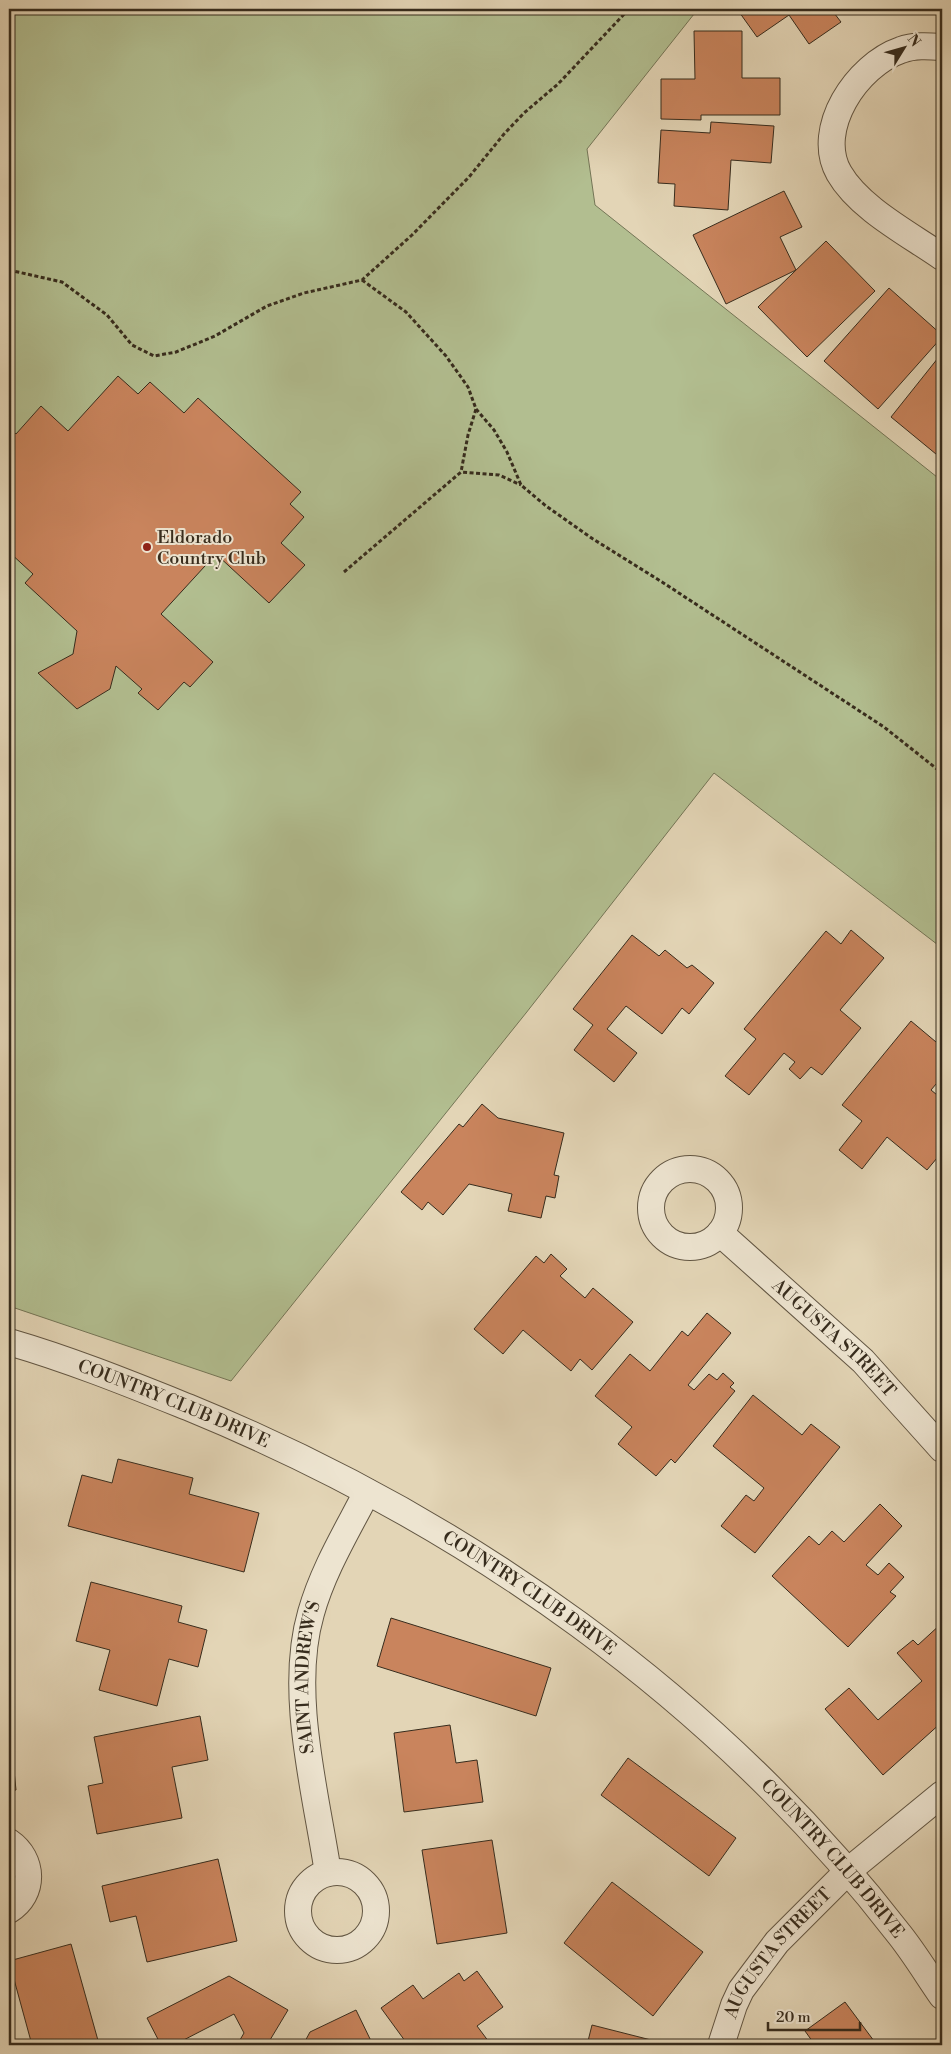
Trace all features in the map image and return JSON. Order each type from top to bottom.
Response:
[{"type":"street","points":[[942,47],[914,46],[901,49],[875,65],[852,90],[842,105],[831,136],[834,163],[840,174],[862,200],[942,257]]},
{"type":"street","name":"AUGUSTA STREET","points":[[720,1234],[863,1361],[942,1449]]},
{"type":"street","name":"COUNTRY CLUB DRIVE","points":[[9,1342],[135,1385],[256,1436],[367,1492],[489,1562],[563,1612],[626,1660],[725,1745],[794,1812],[848,1871],[902,1937],[942,1996]]},
{"type":"street","name":"SAINT ANDREW'S","points":[[328,1873],[304,1714],[304,1653],[316,1598],[329,1566],[367,1492]]},
{"type":"street","name":"AUGUSTA STREET","points":[[721,2045],[734,2005],[748,1978],[777,1942],[848,1871],[942,1794]]},
{"type":"street","points":[[9,1842],[24,1858],[29,1877],[23,1896],[9,1910]]},
{"type":"path","points":[[9,270],[62,282],[106,315],[132,345],[154,356],[176,352],[215,336],[267,306],[304,293],[362,280],[412,235],[469,177],[511,127],[558,84],[629,9]]},
{"type":"path","points":[[362,280],[406,312],[446,356],[468,386],[476,409],[494,430],[507,452],[521,486]]},
{"type":"path","points":[[344,572],[461,472],[468,435],[476,409]]},
{"type":"path","points":[[461,472],[499,475],[521,486],[593,539],[884,727],[942,772]]},
{"type":"green space","name":"Eldorado Country Club","points":[[9,9],[698,9],[587,149],[595,205],[942,481],[942,948],[714,773],[526,1013],[231,1381],[9,1306]]},
{"type":"building","points":[[737,9],[831,9],[841,22],[809,44],[789,15],[757,37]]},
{"type":"building","points":[[694,31],[742,31],[742,78],[780,78],[780,115],[701,115],[701,120],[661,119],[661,79],[695,79]]},
{"type":"building","points":[[711,122],[774,126],[771,163],[731,160],[728,210],[674,206],[675,184],[658,183],[661,130],[710,133]]},
{"type":"building","points":[[784,191],[802,227],[780,237],[796,270],[726,304],[693,235]]},
{"type":"building","points":[[826,241],[875,291],[807,357],[758,307]]},
{"type":"building","points":[[889,288],[942,337],[878,409],[824,361]]},
{"type":"building","points":[[942,353],[942,459],[891,417]]},
{"type":"building","name":"Eldorado Country Club","points":[[118,376],[138,394],[150,382],[184,413],[198,398],[301,492],[290,504],[304,517],[281,543],[305,565],[269,603],[216,554],[161,614],[213,662],[190,687],[184,682],[158,710],[138,693],[142,689],[116,666],[110,689],[77,709],[38,673],[73,654],[77,631],[25,583],[33,574],[9,552],[9,428],[16,434],[41,406],[68,431]]},
{"type":"building","points":[[851,930],[884,958],[840,1010],[861,1028],[822,1075],[811,1067],[800,1079],[789,1069],[795,1062],[784,1053],[749,1095],[725,1076],[756,1039],[744,1029],[826,931],[841,944]]},
{"type":"building","points":[[632,935],[659,956],[665,950],[687,968],[692,965],[714,983],[689,1014],[682,1008],[662,1034],[626,1006],[607,1029],[637,1053],[614,1082],[574,1050],[593,1025],[573,1009]]},
{"type":"building","points":[[911,1021],[942,1047],[942,1077],[931,1090],[942,1099],[942,1152],[927,1170],[887,1137],[862,1169],[839,1150],[862,1121],[842,1105]]},
{"type":"building","points":[[482,1104],[498,1118],[564,1133],[554,1175],[559,1176],[555,1198],[546,1196],[541,1218],[508,1211],[512,1194],[469,1184],[443,1215],[428,1202],[422,1210],[401,1192],[459,1124],[463,1127]]},
{"type":"building","points":[[551,1254],[567,1269],[560,1276],[585,1298],[593,1288],[633,1322],[592,1370],[580,1359],[571,1371],[523,1330],[503,1354],[474,1329],[536,1256],[544,1263]]},
{"type":"building","points":[[707,1313],[731,1333],[688,1385],[694,1390],[709,1374],[717,1380],[723,1373],[734,1383],[730,1387],[735,1391],[675,1463],[671,1459],[656,1476],[618,1444],[632,1427],[595,1396],[630,1354],[650,1371],[682,1331],[688,1336]]},
{"type":"building","points":[[753,1395],[802,1435],[811,1424],[840,1447],[755,1553],[721,1526],[746,1495],[754,1501],[764,1488],[713,1446]]},
{"type":"building","points":[[118,1459],[193,1478],[189,1494],[259,1513],[244,1572],[68,1526],[82,1475],[112,1483]]},
{"type":"building","points":[[880,1504],[902,1526],[866,1565],[878,1575],[889,1563],[904,1577],[890,1592],[896,1596],[848,1647],[772,1576],[809,1536],[819,1545],[832,1531],[844,1542]]},
{"type":"building","points":[[91,1582],[182,1606],[178,1622],[207,1630],[198,1667],[169,1659],[157,1706],[99,1690],[110,1650],[76,1641]]},
{"type":"building","points":[[391,1618],[551,1668],[536,1716],[377,1666]]},
{"type":"building","points":[[942,1623],[942,1722],[883,1775],[825,1709],[849,1688],[878,1720],[922,1681],[897,1653],[913,1640],[918,1645]]},
{"type":"building","points":[[200,1716],[208,1760],[172,1767],[182,1818],[97,1834],[88,1786],[103,1783],[94,1737]]},
{"type":"building","points":[[9,1721],[16,1790],[9,1791]]},
{"type":"building","points":[[450,1725],[456,1763],[477,1760],[483,1802],[404,1812],[394,1733]]},
{"type":"building","points":[[628,1758],[736,1838],[709,1876],[601,1795]]},
{"type":"building","points":[[492,1840],[507,1933],[437,1944],[422,1850]]},
{"type":"building","points":[[218,1859],[237,1941],[147,1962],[136,1916],[110,1922],[102,1886]]},
{"type":"building","points":[[612,1882],[703,1952],[653,2016],[564,1943]]},
{"type":"building","points":[[71,1944],[99,2044],[32,2045],[9,1961]]},
{"type":"building","points":[[477,1971],[503,2007],[477,2026],[489,2042],[485,2045],[408,2045],[381,2008],[413,1985],[423,1999],[459,1973],[464,1981]]},
{"type":"building","points":[[229,1976],[288,2010],[267,2045],[237,2045],[244,2033],[234,2014],[174,2045],[161,2045],[147,2018]]},
{"type":"building","points":[[845,2002],[877,2045],[815,2045],[805,2031]]},
{"type":"building","points":[[356,2010],[373,2045],[303,2045],[310,2032]]},
{"type":"building","points":[[9,2023],[14,2045],[9,2045]]},
{"type":"building","points":[[592,2025],[655,2041],[654,2045],[587,2045]]},
{"type":"place","name":"Eldorado Country Club","points":[[147,547]]}]
